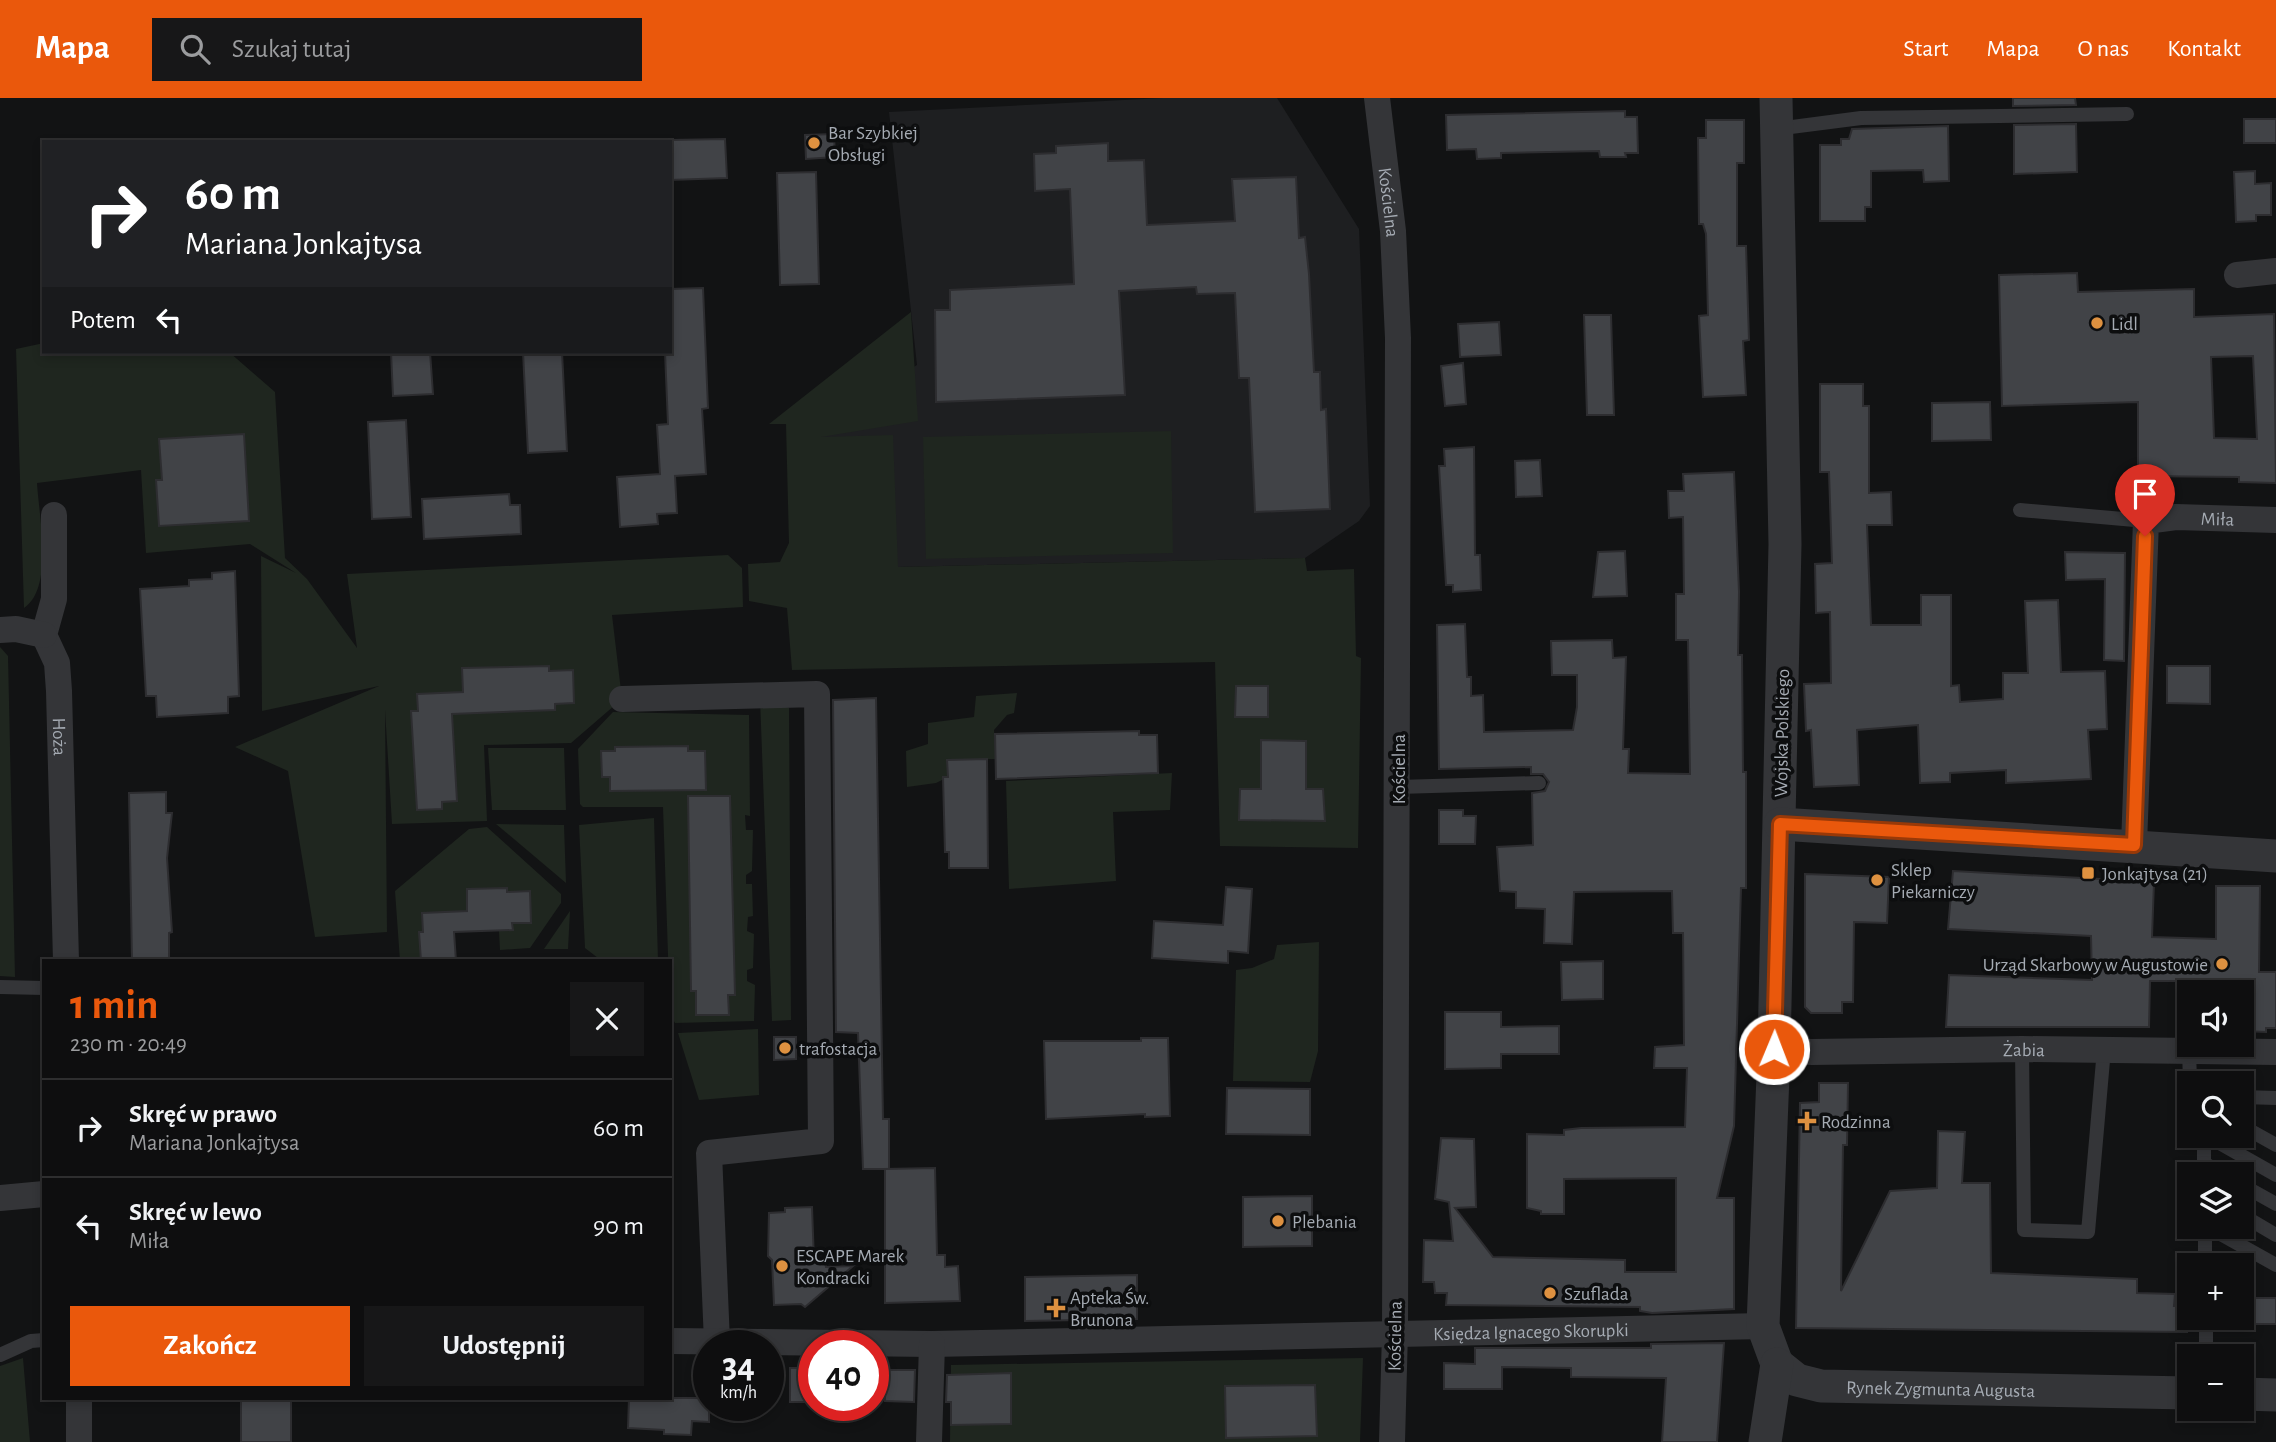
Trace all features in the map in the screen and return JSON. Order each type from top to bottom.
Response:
[{"type":"street","name":"Kościelna","points":[[1377,98],[1393,231],[1398,338],[1398,787],[1392,1442]]},
{"type":"street","name":"Wojska Polskiego","points":[[1776,113],[1785,544],[1774,1049],[1763,1326],[1777,1364]]},
{"type":"street","points":[[2237,275],[2276,271]]},
{"type":"street","points":[[0,630],[16,629],[44,635],[54,599],[54,515]]},
{"type":"street","name":"Miła","points":[[2146,521],[2176,517],[2276,520]]},
{"type":"street","points":[[2134,845],[2146,521]]},
{"type":"street","name":"Hoża","points":[[44,635],[57,663],[60,691],[66,959]]},
{"type":"street","points":[[622,699],[817,694],[821,1140],[709,1153],[716,1330]]},
{"type":"street","points":[[1780,824],[2276,856]]},
{"type":"street","name":"Żabia","points":[[1774,1049],[1825,1052],[2177,1049]]},
{"type":"street","name":"Żabia","points":[[2254,1051],[2276,1052]]},
{"type":"street","points":[[0,1198],[42,1194]]},
{"type":"street","name":"Księdza Ignacego Skorupki","points":[[784,1343],[932,1344],[1763,1326]]},
{"type":"street","name":"Księdza Ignacego Skorupki","points":[[672,1341],[693,1341]]},
{"type":"street","points":[[929,1442],[932,1344]]},
{"type":"street","points":[[1765,1442],[1777,1364]]},
{"type":"street","name":"Rynek Zygmunta Augusta","points":[[1777,1364],[1797,1380],[1821,1386],[2177,1393]]},
{"type":"street","points":[[2254,1394],[2276,1395]]},
{"type":"street","points":[[79,1400],[79,1442]]},
{"type":"lane","points":[[1776,113],[1861,118],[2127,114]]},
{"type":"lane","points":[[2020,510],[2146,521]]},
{"type":"lane","points":[[1398,787],[1539,783]]},
{"type":"lane","points":[[0,987],[42,988]]},
{"type":"lane","points":[[2022,1049],[2024,1230],[2088,1232],[2104,1049]]},
{"type":"lane","points":[[2254,1097],[2276,1098]]},
{"type":"lane","points":[[2254,1133],[2276,1145]]},
{"type":"lane","points":[[2228,1148],[2276,1175]]},
{"type":"lane","points":[[2254,1192],[2276,1204]]},
{"type":"lane","points":[[2254,1222],[2276,1235]]},
{"type":"lane","points":[[2229,1239],[2276,1265]]},
{"type":"lane","points":[[0,1355],[31,1341],[42,1340]]},
{"type":"shaded area","points":[[1163,98],[1277,98],[1359,229],[1370,506],[1359,521],[1305,558],[898,567],[798,436],[917,365],[889,112]]},
{"type":"shaded area","points":[[911,312],[918,421],[821,437],[893,435],[898,567],[1305,558],[1307,571],[1354,569],[1356,656],[1361,658],[1358,848],[1220,846],[1215,662],[792,670],[787,608],[749,601],[748,564],[780,562],[789,543],[786,424],[769,424]]},
{"type":"shaded area","points":[[42,343],[42,354],[231,354],[275,392],[285,558],[307,579],[357,648],[347,574],[728,555],[742,568],[743,607],[612,615],[622,699],[571,743],[484,745],[487,821],[392,824],[385,710],[387,932],[315,937],[288,771],[235,747],[379,686],[262,711],[261,556],[296,573],[250,544],[146,553],[141,470],[37,483],[42,532],[42,569],[33,598],[24,608],[16,349]]},
{"type":"shaded area","points":[[1171,431],[1173,553],[926,559],[923,437]]},
{"type":"shaded area","points":[[0,647],[8,656],[15,977],[0,976]]},
{"type":"shaded area","points":[[1017,693],[1014,713],[1007,715],[994,730],[996,759],[948,760],[948,777],[936,783],[907,787],[906,751],[928,744],[928,723],[974,717],[976,696]]},
{"type":"shaded area","points":[[760,698],[789,708],[791,1020],[772,1021]]},
{"type":"shaded area","points":[[613,712],[749,715],[750,816],[745,815],[746,830],[753,830],[752,871],[746,875],[746,884],[752,884],[753,916],[748,917],[747,931],[754,934],[753,968],[747,970],[747,981],[755,985],[754,1021],[675,1023],[672,1018],[672,959],[668,959],[663,807],[583,807],[580,804],[578,749]]},
{"type":"shaded area","points":[[488,748],[564,748],[566,810],[492,810]]},
{"type":"shaded area","points":[[1172,773],[1170,810],[1113,812],[1116,881],[1009,889],[1006,781]]},
{"type":"shaded area","points":[[654,818],[658,959],[599,959],[585,948],[579,825]]},
{"type":"shaded area","points":[[496,824],[564,825],[566,883]]},
{"type":"shaded area","points":[[487,827],[561,894],[561,903],[530,948],[500,950],[499,931],[512,930],[512,923],[531,923],[530,892],[507,892],[507,888],[467,889],[467,911],[419,933],[421,959],[400,959],[395,891],[469,829]]},
{"type":"shaded area","points":[[570,911],[568,949],[544,949]]},
{"type":"shaded area","points":[[1319,942],[1318,1051],[1310,1082],[1233,1081],[1236,970],[1252,968],[1274,959],[1277,945]]},
{"type":"shaded area","points":[[758,1029],[759,1095],[699,1100],[678,1033]]},
{"type":"shaded area","points":[[23,1358],[30,1442],[0,1442],[0,1366]]},
{"type":"shaded area","points":[[1363,1358],[1360,1442],[950,1442],[951,1365]]},
{"type":"building","points":[[2013,98],[2075,98],[2076,105],[2013,106]]},
{"type":"building","points":[[1625,111],[1625,117],[1637,117],[1638,153],[1625,153],[1626,157],[1600,157],[1599,151],[1501,153],[1501,158],[1477,159],[1476,149],[1447,150],[1446,115]]},
{"type":"building","points":[[2244,119],[2276,119],[2276,143],[2244,143]]},
{"type":"building","points":[[1706,120],[1744,120],[1744,163],[1737,163],[1737,246],[1746,246],[1749,340],[1743,341],[1746,395],[1703,397],[1699,316],[1708,315],[1706,234],[1703,224],[1699,224],[1698,138],[1706,138]]},
{"type":"building","points":[[2076,124],[2077,172],[2014,174],[2014,125]]},
{"type":"building","points":[[1948,126],[1949,181],[1924,182],[1923,170],[1871,171],[1871,207],[1865,207],[1865,221],[1820,221],[1820,145],[1841,145],[1841,139],[1849,139],[1852,129]]},
{"type":"building","points":[[834,134],[835,157],[806,159],[805,135]]},
{"type":"building","points":[[725,139],[727,178],[672,180],[670,140]]},
{"type":"building","points":[[1108,143],[1108,161],[1144,160],[1147,225],[1235,221],[1232,179],[1296,177],[1299,238],[1305,237],[1309,274],[1314,372],[1320,372],[1321,410],[1326,409],[1330,509],[1255,512],[1249,378],[1239,378],[1235,293],[1197,294],[1196,287],[1119,291],[1125,395],[936,402],[935,310],[950,310],[950,290],[1074,284],[1070,189],[1035,191],[1034,154],[1056,153],[1056,146]]},
{"type":"building","points":[[2255,171],[2255,184],[2271,183],[2271,215],[2256,215],[2256,221],[2236,222],[2234,172]]},
{"type":"building","points":[[816,172],[819,284],[780,285],[777,173]]},
{"type":"building","name":"Lidl","points":[[2077,273],[2078,292],[2194,289],[2194,317],[2274,314],[2276,483],[2239,482],[2239,477],[2138,476],[2138,402],[2002,406],[1999,275]],"holes":[[[2253,356],[2257,439],[2214,438],[2211,357]]]},
{"type":"building","points":[[703,288],[708,408],[702,409],[706,474],[675,476],[677,513],[657,514],[658,524],[620,527],[617,477],[660,474],[657,425],[668,424],[665,354],[672,354],[672,289]]},
{"type":"building","points":[[1584,315],[1611,315],[1614,415],[1587,415]]},
{"type":"building","points":[[1499,322],[1501,355],[1460,357],[1458,324]]},
{"type":"building","points":[[391,354],[430,354],[433,394],[393,396]]},
{"type":"building","points":[[523,354],[562,354],[567,451],[528,453]]},
{"type":"building","points":[[1463,363],[1466,404],[1445,406],[1441,366]]},
{"type":"building","points":[[1820,384],[1863,384],[1863,406],[1869,406],[1869,493],[1891,492],[1892,525],[1867,525],[1871,625],[1921,625],[1921,595],[1951,595],[1951,686],[1959,685],[1960,702],[2003,699],[2003,673],[2028,673],[2025,601],[2058,600],[2061,672],[2105,671],[2107,729],[2088,730],[2091,779],[2006,783],[2006,770],[1950,773],[1950,782],[1920,783],[1918,725],[1857,730],[1859,785],[1814,787],[1811,730],[1806,731],[1804,684],[1831,683],[1830,612],[1816,613],[1815,564],[1832,563],[1829,472],[1820,472]]},
{"type":"building","points":[[1990,402],[1991,440],[1932,441],[1932,403]]},
{"type":"building","points":[[406,420],[411,517],[372,519],[368,422]]},
{"type":"building","points":[[244,434],[249,521],[159,526],[156,480],[162,480],[159,439]]},
{"type":"building","points":[[1474,447],[1475,555],[1480,555],[1481,590],[1453,592],[1453,585],[1446,585],[1439,466],[1445,466],[1444,449]]},
{"type":"building","points":[[1540,460],[1542,496],[1516,497],[1515,461]]},
{"type":"building","points":[[1734,472],[1739,592],[1738,655],[1742,655],[1743,772],[1746,772],[1746,888],[1741,888],[1734,1126],[1717,1198],[1734,1198],[1734,1309],[1652,1313],[1640,1311],[1640,1307],[1446,1305],[1447,1293],[1435,1293],[1434,1282],[1423,1282],[1424,1240],[1453,1241],[1449,1202],[1435,1199],[1441,1138],[1474,1139],[1476,1207],[1455,1208],[1493,1257],[1625,1260],[1625,1272],[1676,1272],[1676,1178],[1564,1179],[1564,1214],[1541,1214],[1541,1211],[1527,1208],[1527,1134],[1564,1135],[1564,1130],[1581,1128],[1685,1127],[1687,1068],[1654,1068],[1655,1047],[1684,1045],[1683,933],[1673,933],[1672,891],[1574,892],[1572,944],[1544,943],[1545,909],[1516,908],[1516,892],[1500,891],[1497,847],[1533,845],[1532,793],[1545,791],[1549,782],[1543,774],[1531,774],[1531,767],[1439,769],[1437,625],[1465,624],[1467,677],[1471,677],[1471,696],[1483,695],[1484,732],[1573,730],[1577,707],[1577,675],[1552,675],[1551,641],[1612,640],[1613,658],[1626,657],[1623,749],[1629,749],[1628,773],[1690,774],[1688,640],[1676,640],[1676,594],[1684,594],[1683,517],[1669,518],[1668,491],[1684,491],[1683,474]]},
{"type":"building","points":[[509,494],[510,505],[520,505],[521,534],[424,539],[422,499]]},
{"type":"building","points":[[1625,551],[1627,596],[1593,597],[1598,552]]},
{"type":"building","points":[[2065,552],[2125,553],[2124,661],[2104,660],[2105,579],[2066,580]]},
{"type":"building","points":[[235,571],[239,696],[228,697],[228,713],[157,717],[156,696],[146,696],[140,589],[189,586],[189,580],[212,579],[212,573]]},
{"type":"building","points":[[549,666],[549,671],[573,670],[574,703],[555,704],[555,710],[452,714],[457,801],[442,802],[442,809],[417,810],[411,711],[418,711],[417,694],[463,692],[462,668]]},
{"type":"building","points":[[2167,666],[2210,666],[2210,704],[2167,703]]},
{"type":"building","points":[[1236,686],[1268,686],[1268,717],[1235,717]]},
{"type":"building","points":[[876,698],[883,1119],[889,1119],[889,1169],[863,1169],[858,1033],[836,1032],[833,700]]},
{"type":"building","points":[[1139,731],[1139,735],[1157,735],[1158,773],[996,779],[995,734]]},
{"type":"building","points":[[1261,740],[1306,741],[1306,789],[1323,789],[1325,821],[1239,820],[1240,789],[1261,789]]},
{"type":"building","points":[[688,746],[688,751],[705,751],[706,790],[610,791],[610,777],[602,777],[601,751],[615,751],[615,747]]},
{"type":"building","points":[[987,759],[988,868],[949,868],[949,852],[945,852],[943,777],[948,777],[947,760]]},
{"type":"building","points":[[166,792],[166,813],[172,813],[167,858],[172,932],[169,933],[169,959],[132,959],[129,793]]},
{"type":"building","points":[[688,796],[730,796],[735,995],[728,995],[729,1015],[696,1015],[696,991],[691,991]]},
{"type":"building","points":[[1439,810],[1463,810],[1463,816],[1476,816],[1475,844],[1439,844]]},
{"type":"building","points":[[1953,871],[2154,882],[2152,937],[2216,939],[2216,886],[2260,886],[2259,972],[2276,972],[2276,1028],[2266,1028],[2266,1032],[2254,1032],[2254,980],[2150,981],[2149,1027],[1946,1027],[1949,975],[2092,980],[2091,936],[1948,929]]},
{"type":"building","points":[[1805,874],[1889,877],[1887,923],[1854,922],[1853,1002],[1842,1002],[1842,1013],[1811,1013],[1805,1007]]},
{"type":"building","points":[[1226,887],[1252,889],[1248,953],[1228,951],[1228,963],[1152,958],[1154,921],[1223,925]]},
{"type":"building","points":[[507,888],[507,892],[530,891],[531,923],[512,923],[513,930],[454,932],[456,959],[421,959],[419,932],[423,932],[422,913],[467,911],[467,889]]},
{"type":"building","points":[[1603,961],[1603,999],[1562,1000],[1561,962]]},
{"type":"building","points":[[1445,1012],[1501,1012],[1501,1027],[1559,1026],[1559,1054],[1501,1054],[1501,1068],[1445,1069]]},
{"type":"building","name":"trafostacja","points":[[774,1037],[796,1037],[796,1059],[774,1060]]},
{"type":"building","points":[[1141,1038],[1168,1038],[1170,1116],[1145,1117],[1145,1114],[1046,1119],[1044,1041],[1141,1041]]},
{"type":"building","points":[[1819,1083],[1848,1083],[1847,1145],[1843,1145],[1841,1291],[1890,1191],[1937,1188],[1938,1131],[1965,1132],[1962,1183],[1990,1183],[1991,1273],[2137,1279],[2137,1293],[2175,1294],[2177,1330],[2187,1332],[1796,1328],[1800,1103],[1819,1102]]},
{"type":"building","points":[[1227,1088],[1310,1089],[1310,1135],[1226,1134]]},
{"type":"building","points":[[935,1168],[937,1255],[945,1255],[945,1267],[958,1266],[960,1301],[885,1303],[885,1169]]},
{"type":"building","name":"Plebania","points":[[1312,1196],[1312,1246],[1243,1247],[1243,1197]]},
{"type":"building","points":[[812,1207],[814,1261],[825,1260],[826,1267],[853,1266],[805,1307],[801,1304],[774,1305],[772,1260],[768,1256],[769,1213],[785,1212],[785,1208]]},
{"type":"building","points":[[1137,1275],[1137,1319],[1025,1321],[1025,1277]]},
{"type":"building","points":[[2254,1298],[2276,1298],[2276,1324],[2254,1324]]},
{"type":"building","points":[[1724,1343],[1717,1442],[1662,1442],[1666,1378],[1571,1377],[1571,1368],[1502,1367],[1502,1389],[1444,1389],[1444,1363],[1475,1364],[1475,1348],[1651,1348],[1651,1344]]},
{"type":"building","points":[[790,1368],[798,1368],[798,1402],[790,1402]]},
{"type":"building","points":[[889,1370],[915,1370],[914,1402],[889,1401]]},
{"type":"building","points":[[1011,1373],[1011,1424],[951,1425],[951,1402],[946,1402],[947,1375]]},
{"type":"building","points":[[1315,1385],[1317,1436],[1226,1438],[1225,1386]]},
{"type":"building","points":[[693,1398],[693,1421],[709,1421],[709,1422],[692,1421],[691,1435],[664,1434],[664,1430],[628,1428],[629,1400]]},
{"type":"building","points":[[241,1400],[291,1400],[291,1442],[241,1442]]},
{"type":"place","name":"Bar Szybkiej Obsługi","points":[[814,143]]},
{"type":"place","name":"Lidl","points":[[2097,323]]},
{"type":"place","name":"Jonkajtysa (21)","points":[[2088,873]]},
{"type":"place","name":"Sklep Piekarniczy","points":[[1877,880]]},
{"type":"place","name":"Urząd Skarbowy w Augustowie","points":[[2222,964]]},
{"type":"place","name":"trafostacja","points":[[785,1048]]},
{"type":"place","name":"Rodzinna","points":[[1807,1121]]},
{"type":"place","name":"Plebania","points":[[1278,1221]]},
{"type":"place","name":"ESCAPE Marek Kondracki","points":[[782,1266]]},
{"type":"place","name":"Szuflada","points":[[1550,1293]]},
{"type":"place","name":"Apteka Św. Brunona","points":[[1056,1308]]},
{"type":"route","points":[[1774,1049],[1780,824],[2134,845],[2145,536]]}]
